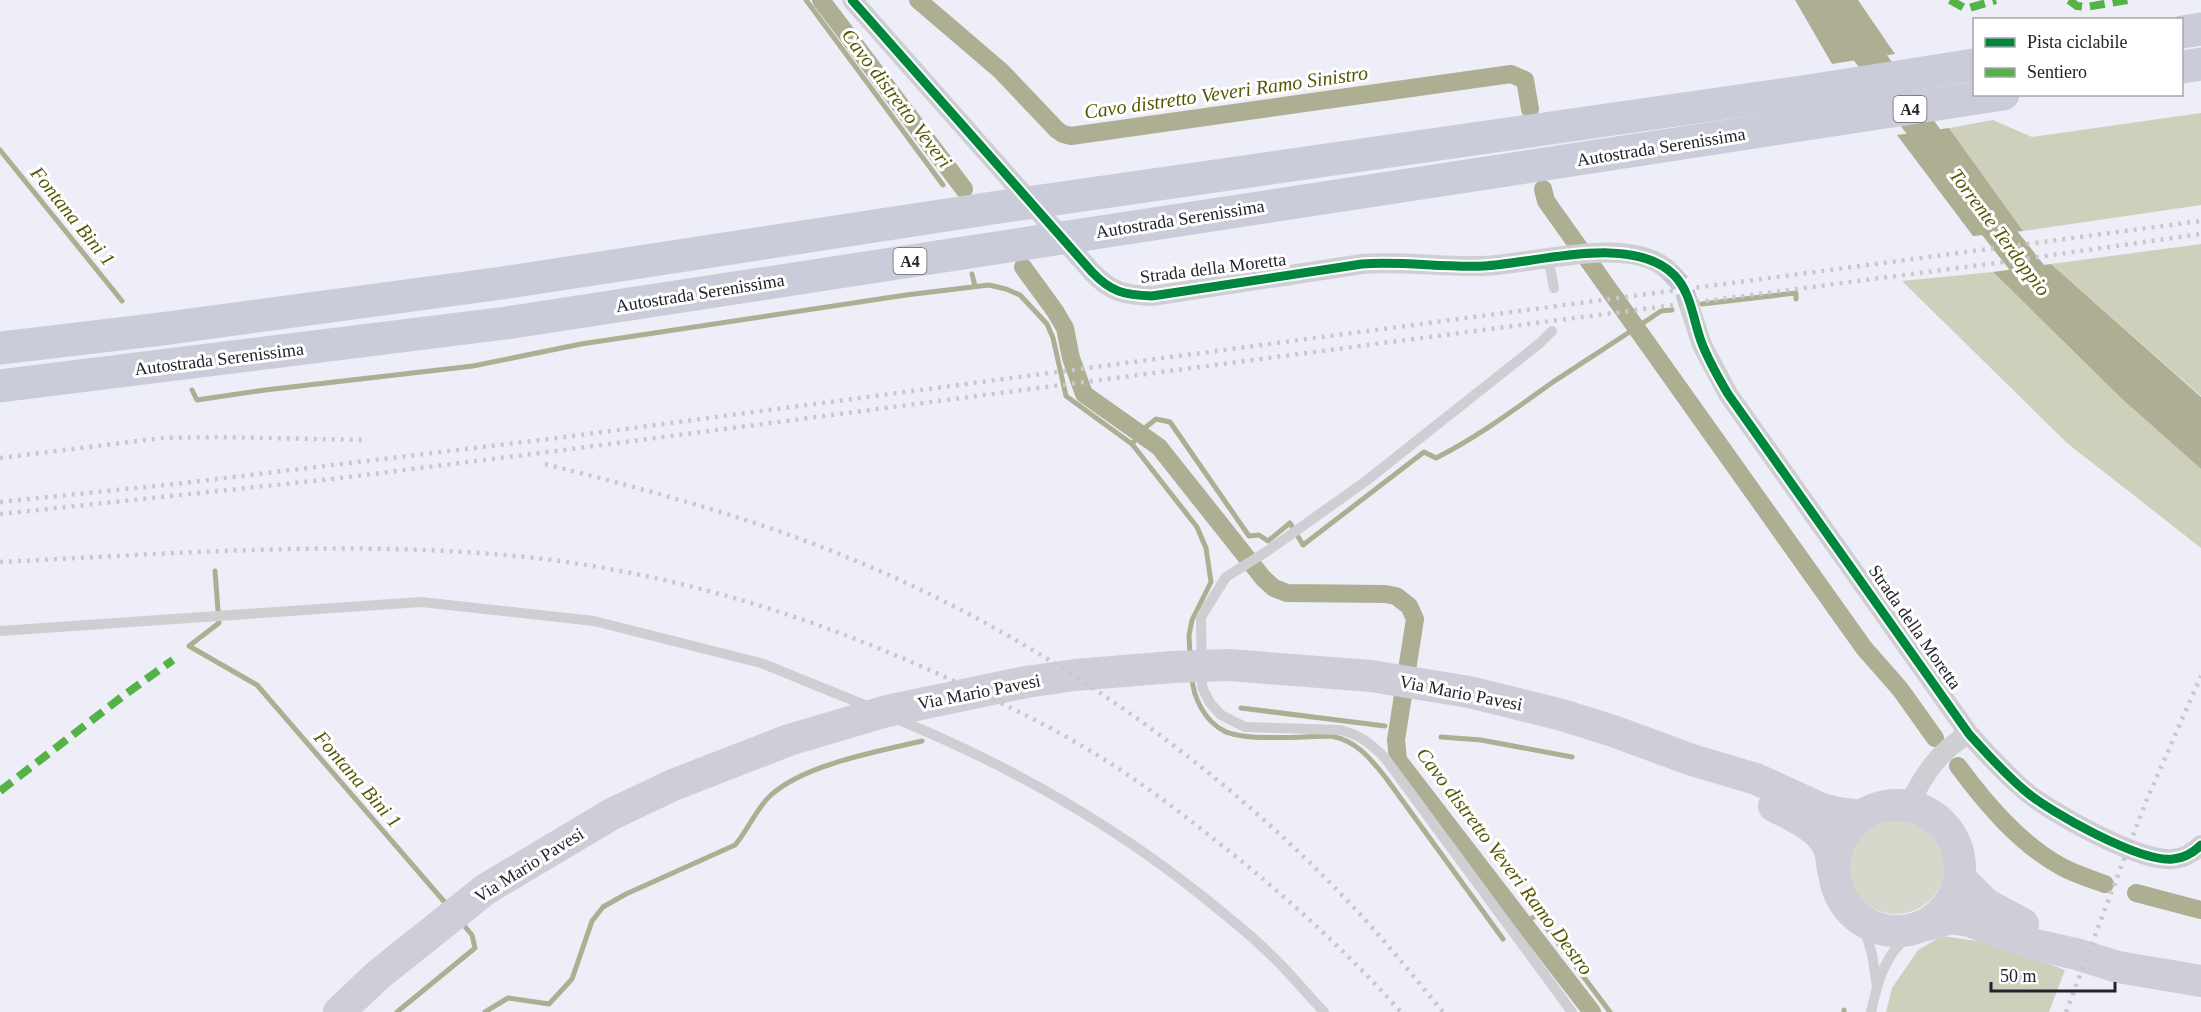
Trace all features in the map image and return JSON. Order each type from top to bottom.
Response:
[{"type":"highway","points":[[2183,32],[2201,28]]},
{"type":"highway","points":[[2183,67],[2201,64]]},
{"type":"highway","name":"Autostrada Serenissima","points":[[0,348],[173,328],[502,283],[999,207],[1802,92],[1973,65]]},
{"type":"highway","name":"Autostrada Serenissima","points":[[0,386],[506,323],[1991,96]]},
{"type":"main road","name":"Via Mario Pavesi","points":[[339,1012],[378,975],[486,889],[612,814],[672,785],[789,740],[887,711],[1026,682],[1126,670],[1229,665],[1329,672],[1406,681],[1469,692],[1562,715],[1692,760]]},
{"type":"main road","points":[[1692,760],[1756,779],[1837,813],[1862,816]]},
{"type":"main road","points":[[1692,760],[1801,820],[1826,842],[1830,851],[1837,890],[1848,909],[1864,923],[1884,931],[1906,931],[1951,918],[1969,921],[2036,945],[2118,967],[2201,981]]},
{"type":"main road","points":[[1833,870],[1836,849],[1846,830],[1862,816],[1876,808],[1892,805],[1908,806],[1927,812],[1943,824],[1954,840],[1960,859],[1960,878],[1954,897],[1942,913],[1926,925]]},
{"type":"main road","points":[[1960,878],[1977,897],[1995,911],[2063,944],[2076,954]]},
{"type":"street","name":"Strada della Moretta","points":[[852,0],[1092,272],[1110,289],[1131,295],[1152,296],[1362,264],[1390,262],[1483,266],[1601,253],[1624,253],[1645,257],[1667,269]]},
{"type":"street","name":"Strada della Moretta","points":[[1689,305],[1702,345],[1728,394],[1969,734],[1997,765],[2025,792],[2085,830],[2148,856],[2171,860],[2187,856],[2201,845]]},
{"type":"street","points":[[1908,806],[1934,762],[1953,743],[1969,734]]},
{"type":"lane","points":[[1548,258],[1554,288]]},
{"type":"lane","points":[[1552,331],[1540,344],[1375,474],[1289,536],[1226,577],[1201,617],[1202,687],[1210,703],[1221,715],[1245,727],[1340,730],[1356,734],[1367,740],[1385,758],[1572,1012]]},
{"type":"lane","points":[[0,631],[421,602],[594,621],[761,663],[978,754],[1037,784],[1089,815],[1183,880],[1228,917],[1271,954],[1324,1012]]},
{"type":"lane","points":[[1848,909],[1864,927],[1872,954],[1877,987]]},
{"type":"lane","points":[[1871,1012],[1877,987],[1897,947],[1926,925]]},
{"type":"shaded area","points":[[2201,113],[2201,205],[2023,231],[1949,128],[1993,120],[2032,137]]},
{"type":"shaded area","points":[[2201,244],[2201,396],[2051,264]]},
{"type":"shaded area","points":[[1993,272],[2122,399],[2201,469],[2201,548],[2067,443],[1902,281]]},
{"type":"shaded area","points":[[1896,816],[1915,819],[1931,830],[1942,846],[1945,865],[1942,884],[1931,900],[1915,911],[1896,914],[1877,911],[1861,900],[1850,884],[1847,865],[1850,846],[1861,830],[1877,819]]},
{"type":"shaded area","points":[[1942,936],[1991,943],[2065,970],[2049,1012],[1886,1012],[1892,988],[1918,950]]},
{"type":"water","points":[[1795,0],[1858,0],[1895,54],[1832,64]]},
{"type":"water","points":[[1949,128],[2023,231],[1973,236],[1897,135]]},
{"type":"water","points":[[2051,264],[2201,397],[2201,469],[2122,399],[1993,272]]},
{"type":"waterway","name":"Cavo distretto Veveri","points":[[806,0],[943,185]]},
{"type":"waterway","name":"Cavo distretto Veveri Ramo Destro","points":[[821,0],[964,189]]},
{"type":"waterway","name":"Cavo distretto Veveri Ramo Sinistro","points":[[918,0],[1001,71],[1057,130],[1071,136],[1511,74],[1525,80],[1530,109]]},
{"type":"waterway","name":"Torrente Terdoppio","points":[[1829,0],[1946,163]]},
{"type":"waterway","name":"Fontana Bini 1","points":[[0,150],[122,301]]},
{"type":"waterway","name":"Cavo distretto Veveri Ramo Sinistro","points":[[1543,189],[1546,201],[1864,648],[1900,689],[1935,738]]},
{"type":"waterway","name":"Torrente Terdoppio","points":[[1975,202],[2051,298]]},
{"type":"waterway","name":"Cavo distretto Veveri Ramo Destro","points":[[1023,267],[1065,328],[1071,358],[1084,394],[1159,447],[1263,578],[1274,588],[1287,593],[1385,594],[1396,596],[1409,606],[1415,619],[1396,740],[1398,760],[1592,1012]]},
{"type":"waterway","name":"Cavo distretto Veveri","points":[[972,274],[975,286]]},
{"type":"waterway","points":[[192,390],[197,400],[473,366],[581,344],[906,295],[989,285],[1006,289],[1020,295],[1047,324],[1053,338],[1066,396],[1132,444],[1197,527],[1206,548],[1211,582],[1192,620],[1189,635],[1190,656]]},
{"type":"waterway","points":[[1702,304],[1796,293],[1796,299]]},
{"type":"waterway","points":[[1132,444],[1156,419],[1170,422],[1249,536],[1259,535],[1268,541],[1290,523],[1303,545],[1424,452],[1436,458],[1452,450],[1661,311],[1672,310]]},
{"type":"waterway","name":"Fontana Bini 1","points":[[215,571],[219,623],[189,646],[257,685],[448,906]]},
{"type":"waterway","points":[[1192,677],[1201,708],[1211,721],[1224,731],[1261,737],[1331,736],[1340,738],[1362,751],[1386,778],[1503,939]]},
{"type":"waterway","name":"Cavo distretto Veveri","points":[[1241,708],[1385,726]]},
{"type":"waterway","name":"Cavo distretto Veveri","points":[[1441,737],[1481,740],[1572,757]]},
{"type":"waterway","name":"Cavo distretto Veveri","points":[[485,1012],[508,998],[549,1004],[572,979],[592,921],[603,907],[626,894],[735,845],[765,801],[784,785],[801,776],[842,761],[922,741]]},
{"type":"waterway","name":"Cavo distretto Veveri Ramo Sinistro","points":[[1958,766],[1992,809],[2032,847],[2062,867],[2105,884]]},
{"type":"waterway","name":"Cavo distretto Veveri Ramo Sinistro","points":[[2136,893],[2201,910]]},
{"type":"waterway","points":[[1529,920],[1537,915],[1610,1012]]},
{"type":"waterway","name":"Fontana Bini 1","points":[[397,1012],[475,948],[472,935],[461,922]]},
{"type":"tunnel","points":[[1667,269],[1683,286],[1689,305]]},
{"type":"railway","points":[[0,502],[175,484],[557,438],[2201,221]]},
{"type":"railway","points":[[0,514],[332,479],[556,451],[1996,263],[2201,234]]},
{"type":"railway","points":[[0,458],[162,438],[365,440]]},
{"type":"railway","points":[[545,464],[698,505],[812,543],[916,588],[1048,659],[1173,745],[1288,842],[1367,922],[1443,1012]]},
{"type":"railway","points":[[0,562],[246,550],[370,549],[493,554],[618,570],[679,583],[798,618],[857,640],[987,696],[1028,716],[1112,764],[1224,847],[1277,891],[1353,962],[1401,1012]]},
{"type":"railway","points":[[2066,1012],[2145,804],[2201,676]]},
{"type":"marked path","points":[[1950,0],[1966,9],[1996,0]]},
{"type":"marked path","points":[[2069,0],[2077,6],[2086,7],[2128,0]]},
{"type":"marked path","points":[[0,791],[173,660]]},
{"type":"cycle path","points":[[852,0],[1092,272],[1105,284],[1119,291],[1133,295],[1152,296],[1362,264],[1484,266],[1557,256],[1610,253],[1634,255],[1656,262],[1674,275],[1684,289],[1704,348],[1728,394],[1969,734],[1989,756],[2017,784],[2053,811],[2118,845],[2158,858],[2173,859],[2188,855],[2201,845]]}]
